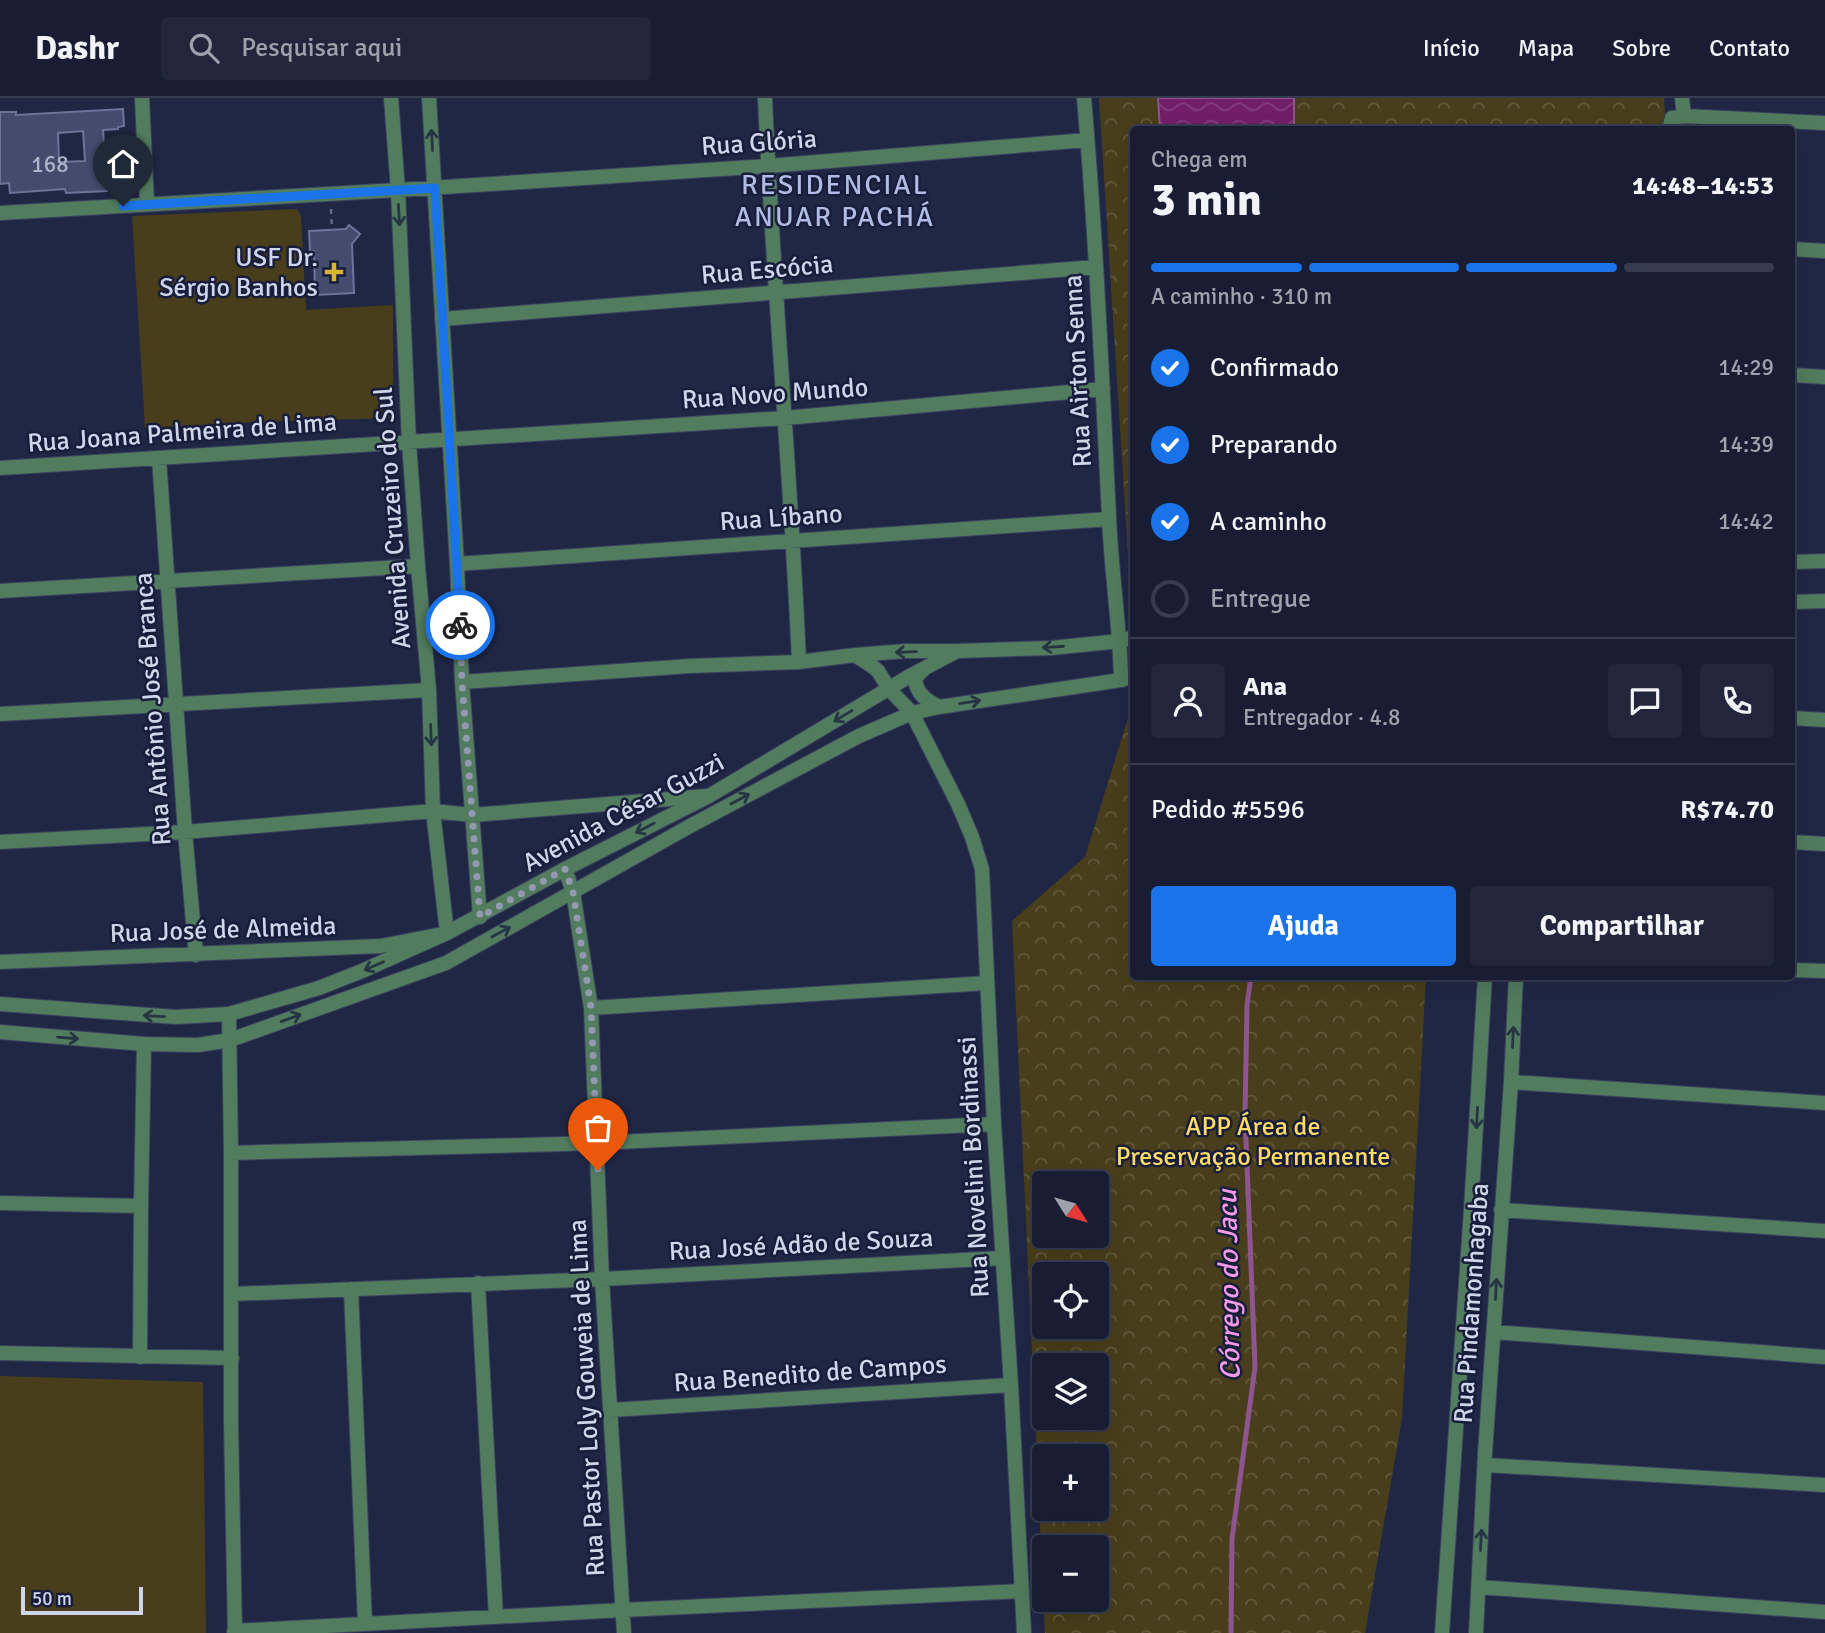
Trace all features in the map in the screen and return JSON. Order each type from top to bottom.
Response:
[{"type":"street","points":[[142,98],[147,204]]},
{"type":"street","name":"Avenida Cruzeiro do Sul","points":[[391,98],[410,443],[429,690],[433,811],[447,933]]},
{"type":"street","points":[[429,98],[462,682],[480,917]]},
{"type":"street","points":[[765,98],[794,541],[799,662]]},
{"type":"street","name":"Rua Airton Senna","points":[[1084,98],[1104,389],[1109,519],[1127,639],[1128,678]]},
{"type":"street","points":[[1682,98],[1684,116]]},
{"type":"street","points":[[1670,126],[1672,118],[1684,116],[1825,123]]},
{"type":"street","name":"Rua Glória","points":[[0,213],[768,166],[1087,140]]},
{"type":"street","points":[[1795,249],[1825,251]]},
{"type":"street","name":"Rua Escócia","points":[[442,319],[1096,267]]},
{"type":"street","points":[[1795,374],[1825,377]]},
{"type":"street","name":"Rua Novo Mundo","points":[[410,443],[785,418],[1104,389]]},
{"type":"street","name":"Rua Joana Palmeira de Lima","points":[[0,468],[410,443]]},
{"type":"street","name":"Rua Antônio José Branca","points":[[159,458],[196,955]]},
{"type":"street","name":"Rua Líbano","points":[[457,564],[1109,519]]},
{"type":"street","points":[[1795,562],[1825,561]]},
{"type":"street","points":[[0,591],[418,566]]},
{"type":"street","points":[[1795,602],[1825,601]]},
{"type":"street","name":"Avenida César Guzzi","points":[[0,1004],[176,1017],[229,1014],[319,988],[480,917],[565,869],[709,796],[957,651],[1051,648],[1127,639]]},
{"type":"street","points":[[462,682],[690,666],[799,662],[906,651],[957,651]]},
{"type":"street","name":"Rua Novelini Bordinassi","points":[[855,655],[878,671],[888,690],[912,713],[958,804],[982,869],[1024,1633]]},
{"type":"street","points":[[925,668],[915,678],[916,688],[925,699],[939,707]]},
{"type":"street","name":"Avenida César Guzzi","points":[[0,1032],[144,1044],[198,1045],[230,1040],[446,963],[690,826],[859,736],[912,713],[1128,678]]},
{"type":"street","points":[[0,714],[429,690]]},
{"type":"street","points":[[1795,718],[1825,720]]},
{"type":"street","points":[[0,842],[185,832],[433,811],[472,815],[709,796]]},
{"type":"street","points":[[1795,842],[1825,844]]},
{"type":"street","name":"Rua Pastor Loly Gouveia de Lima","points":[[565,869],[573,892],[591,1007],[602,1279],[625,1633]]},
{"type":"street","name":"Rua José de Almeida","points":[[0,962],[381,946],[447,933]]},
{"type":"street","points":[[1795,970],[1825,971]]},
{"type":"street","points":[[1442,1633],[1485,980]]},
{"type":"street","name":"Rua Pindamonhagaba","points":[[1476,1633],[1516,980]]},
{"type":"street","points":[[591,1007],[987,983]]},
{"type":"street","points":[[229,1014],[234,1632],[1021,1591]]},
{"type":"street","points":[[140,1357],[144,1044]]},
{"type":"street","points":[[1511,1082],[1825,1103]]},
{"type":"street","points":[[232,1153],[597,1143],[994,1124]]},
{"type":"street","points":[[0,1203],[141,1206]]},
{"type":"street","points":[[1501,1210],[1825,1231]]},
{"type":"street","name":"Rua José Adão de Souza","points":[[233,1294],[602,1279],[1002,1258]]},
{"type":"street","points":[[478,1283],[496,1617]]},
{"type":"street","points":[[351,1289],[365,1625]]},
{"type":"street","points":[[1494,1332],[1825,1357]]},
{"type":"street","points":[[0,1353],[232,1358]]},
{"type":"street","name":"Rua Benedito de Campos","points":[[611,1410],[1011,1385]]},
{"type":"street","points":[[1485,1465],[1825,1485]]},
{"type":"street","points":[[1479,1587],[1825,1612]]},
{"type":"path","points":[[330,194],[332,230]]},
{"type":"green space","points":[[1099,98],[1664,98],[1666,126],[1130,126],[1130,585]]},
{"type":"green space","points":[[297,209],[301,217],[306,310],[393,305],[393,418],[145,428],[132,216]]},
{"type":"green space","name":"APP Área de Preservação Permanente","points":[[1130,711],[1130,980],[1426,980],[1402,1418],[1365,1633],[1045,1633],[1044,1612],[1109,1612],[1109,1535],[1040,1535],[1040,1521],[1109,1521],[1109,1444],[1036,1444],[1036,1430],[1109,1430],[1109,1353],[1032,1353],[1012,921],[1085,857]]},
{"type":"green space","points":[[0,1376],[203,1382],[206,1633],[0,1633]]},
{"type":"water","points":[[1158,98],[1294,98],[1294,126],[1160,126]]},
{"type":"building","points":[[123,109],[124,126],[103,130],[105,157],[120,156],[120,159],[126,159],[128,176],[106,177],[107,191],[66,193],[65,189],[10,193],[9,183],[0,184],[0,112],[16,112],[16,115]],"holes":[[[83,131],[85,161],[59,162],[58,133]]]},
{"type":"building","name":"USF Dr. Sérgio Banhos","points":[[349,225],[360,234],[352,244],[354,293],[315,295],[314,251],[310,251],[309,231],[346,229]]},
{"type":"waterway","name":"Córrego do Jacu","points":[[1231,1633],[1232,1539],[1255,1367],[1245,1115],[1247,1005],[1250,980]]},
{"type":"way so far","points":[[460,625],[480,917],[565,869],[573,892],[591,1007],[598,1170]]},
{"type":"place","name":"USF Dr. Sérgio Banhos","points":[[334,272]]},
{"type":"district","name":"RESIDENCIAL ANUAR PACHÁ","points":[[835,200]]},
{"type":"route","points":[[123,206],[435,188],[460,625]]}]
